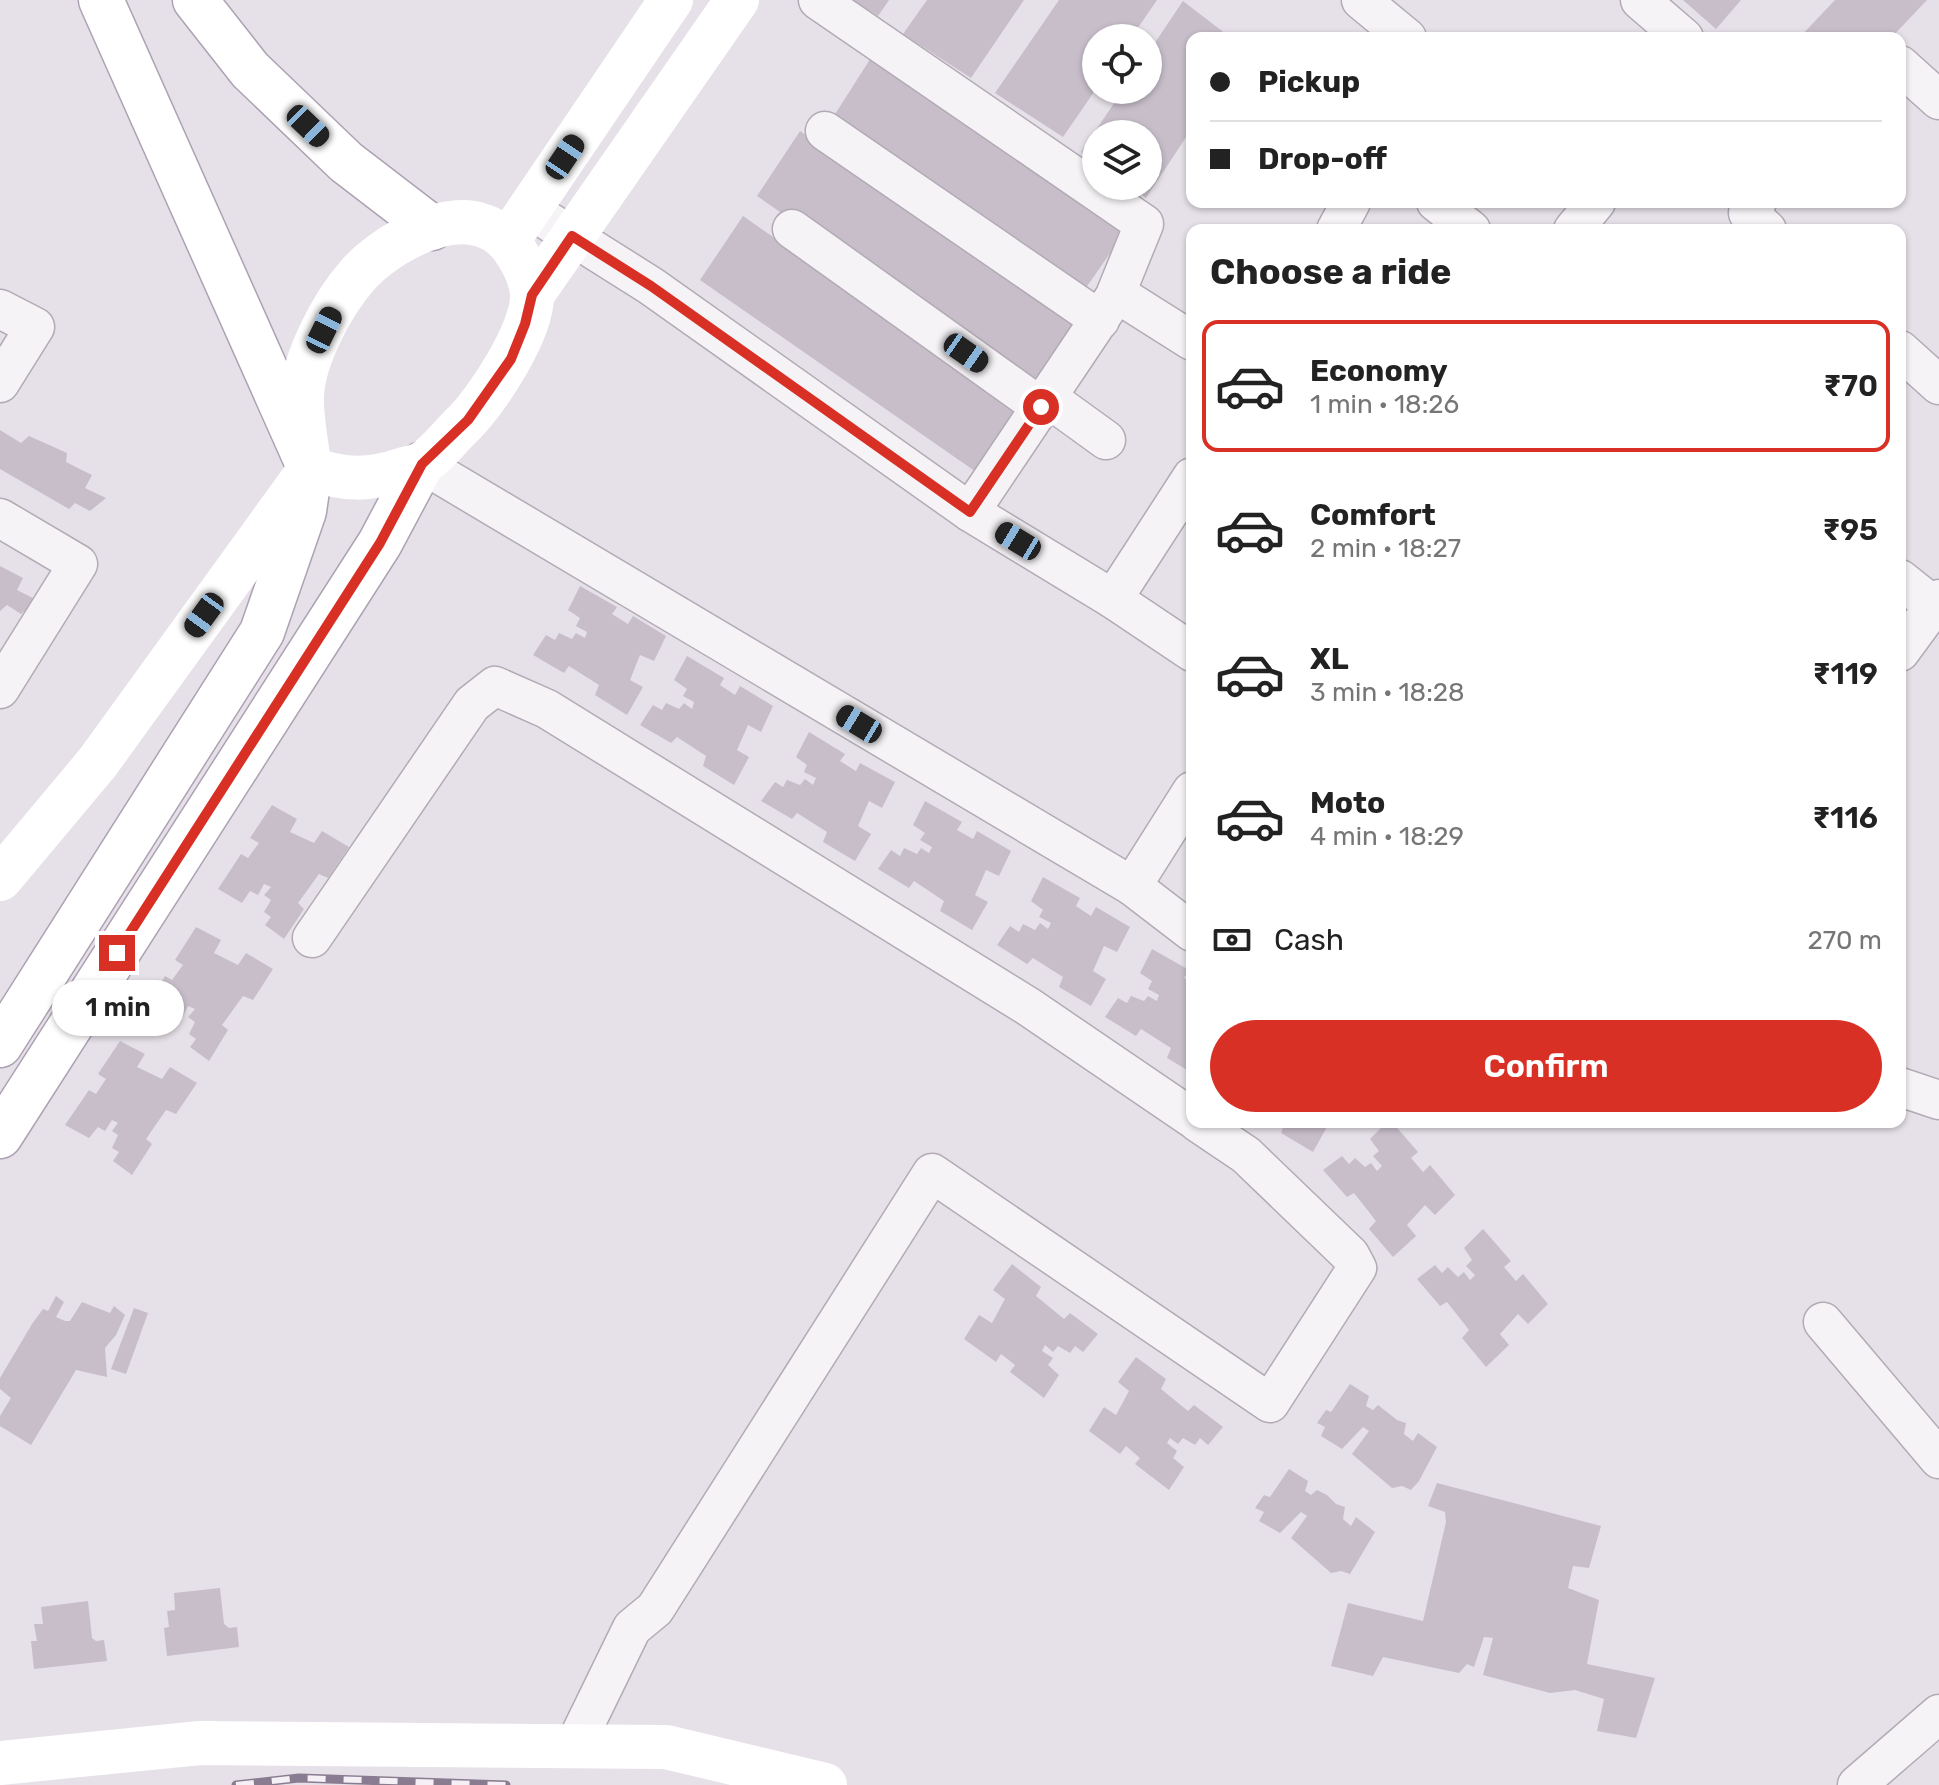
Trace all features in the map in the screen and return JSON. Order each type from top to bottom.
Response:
[{"type":"main road","points":[[101,0],[310,469]]},
{"type":"main road","points":[[195,0],[250,70],[346,162],[432,228]]},
{"type":"main road","points":[[532,295],[524,266],[519,224],[671,0]]},
{"type":"main road","points":[[0,1136],[380,543],[422,464],[468,420],[511,359],[532,295],[737,0]]},
{"type":"main road","points":[[0,1045],[262,632],[304,511],[310,469],[302,395],[310,358],[337,303],[357,274],[381,254],[417,233],[445,224],[519,224]]},
{"type":"main road","points":[[310,469],[342,478],[378,478],[422,464]]},
{"type":"main road","points":[[0,879],[98,762],[310,469]]},
{"type":"main road","points":[[0,1763],[200,1743],[666,1747],[825,1785]]},
{"type":"street","points":[[818,0],[1144,224],[1108,307],[970,512]]},
{"type":"street","points":[[1361,0],[1400,32]]},
{"type":"street","points":[[1640,0],[1677,32]]},
{"type":"street","points":[[1906,70],[1939,100]]},
{"type":"street","points":[[825,131],[1108,307],[1186,339]]},
{"type":"street","points":[[1444,208],[1464,224]]},
{"type":"street","points":[[1578,224],[1591,208]]},
{"type":"street","points":[[1752,208],[1748,213],[1760,224]]},
{"type":"street","points":[[519,224],[572,236],[651,286],[970,512],[1113,599],[1186,648]]},
{"type":"street","points":[[792,229],[1044,402],[1106,440]]},
{"type":"street","points":[[0,309],[35,327],[0,383]]},
{"type":"street","points":[[1906,355],[1939,385]]},
{"type":"street","points":[[422,464],[1132,886],[1186,927]]},
{"type":"street","points":[[1113,599],[1186,486]]},
{"type":"street","points":[[0,518],[78,564],[0,689]]},
{"type":"street","points":[[1906,583],[1937,602],[1906,644]]},
{"type":"street","points":[[312,938],[472,704],[495,686],[547,709],[975,974],[1186,1114]]},
{"type":"street","points":[[1132,886],[1186,800]]},
{"type":"street","points":[[1906,1089],[1939,1100]]},
{"type":"street","points":[[574,1747],[632,1628],[655,1609],[932,1173],[1270,1403],[1357,1268],[1350,1255],[1246,1155],[1206,1128]]},
{"type":"street","points":[[1823,1322],[1939,1459]]},
{"type":"street","points":[[1857,1785],[1939,1714]]},
{"type":"building","points":[[853,0],[889,0],[878,16]]},
{"type":"building","points":[[927,0],[1024,0],[971,78],[903,34]]},
{"type":"building","points":[[1059,0],[1157,0],[1141,24],[1082,24],[1082,104],[1086,104],[1063,137],[995,93]]},
{"type":"building","points":[[1683,0],[1741,0],[1716,29]]},
{"type":"building","points":[[1835,0],[1927,0],[1897,32],[1805,32]]},
{"type":"building","points":[[1183,1],[1223,32],[1186,32],[1186,137],[1162,174],[1162,120],[1103,120],[1114,104],[1162,104],[1162,32]]},
{"type":"building","points":[[874,53],[1127,229],[1083,292],[832,119]]},
{"type":"building","points":[[800,131],[1080,327],[1036,389],[757,196]]},
{"type":"building","points":[[743,216],[1022,411],[979,474],[700,280]]},
{"type":"building","points":[[0,430],[21,443],[29,436],[67,453],[66,462],[92,475],[85,488],[106,498],[90,511],[75,503],[69,509],[0,469]]},
{"type":"building","points":[[0,566],[23,578],[17,590],[37,600],[21,614],[7,605],[0,611]]},
{"type":"building","points":[[580,586],[617,607],[612,614],[628,624],[633,616],[666,636],[654,661],[640,655],[630,680],[643,687],[627,715],[595,695],[599,685],[569,666],[564,673],[533,655],[546,635],[555,640],[559,633],[572,639],[576,633],[585,638],[587,632],[576,626],[580,618],[568,610]]},
{"type":"building","points":[[687,656],[724,678],[720,685],[735,695],[740,686],[773,706],[761,732],[748,725],[737,750],[749,757],[734,785],[703,766],[706,756],[677,737],[671,743],[640,725],[653,705],[662,710],[666,703],[679,709],[684,703],[692,709],[694,702],[683,696],[687,689],[674,680]]},
{"type":"building","points":[[809,732],[845,754],[840,761],[856,771],[860,763],[895,782],[882,808],[869,801],[858,826],[871,834],[855,861],[823,842],[827,832],[797,813],[792,819],[761,801],[775,782],[783,787],[787,780],[800,785],[805,779],[813,785],[816,778],[804,772],[807,765],[796,757]]},
{"type":"building","points":[[925,801],[962,822],[957,830],[973,839],[977,831],[1011,851],[999,876],[986,870],[975,895],[988,902],[972,930],[940,911],[944,901],[914,881],[909,888],[878,869],[891,850],[900,856],[904,848],[917,854],[921,848],[929,853],[932,847],[920,840],[925,833],[913,825]]},
{"type":"building","points":[[272,805],[297,819],[290,832],[314,843],[322,831],[349,847],[328,878],[319,874],[298,903],[304,909],[284,939],[265,925],[271,917],[264,912],[271,900],[264,895],[271,887],[264,884],[258,895],[250,891],[242,903],[218,889],[241,854],[248,858],[259,843],[250,838]]},
{"type":"building","points":[[1043,877],[1080,898],[1076,906],[1091,916],[1096,907],[1130,927],[1117,952],[1104,946],[1093,971],[1106,979],[1091,1006],[1059,987],[1063,977],[1033,958],[1027,964],[997,945],[1010,926],[1019,932],[1023,924],[1035,930],[1040,923],[1048,929],[1051,923],[1039,917],[1043,910],[1031,901]]},
{"type":"building","points":[[196,927],[221,940],[214,953],[238,965],[246,953],[273,969],[253,1000],[243,996],[222,1025],[228,1030],[209,1061],[190,1047],[196,1039],[189,1034],[195,1022],[188,1017],[195,1009],[188,1006],[182,1018],[175,1013],[166,1025],[142,1012],[165,976],[172,980],[183,965],[175,960]]},
{"type":"building","points":[[1152,949],[1186,968],[1186,1069],[1167,1058],[1171,1048],[1141,1029],[1136,1036],[1105,1017],[1118,998],[1127,1003],[1131,996],[1144,1001],[1148,996],[1157,1001],[1159,995],[1148,989],[1152,981],[1140,973]]},
{"type":"building","points":[[120,1041],[145,1054],[137,1067],[162,1079],[170,1067],[197,1083],[176,1114],[166,1110],[146,1139],[152,1144],[132,1175],[113,1161],[119,1152],[112,1148],[118,1135],[112,1131],[118,1123],[112,1120],[105,1131],[98,1127],[89,1138],[65,1125],[89,1090],[96,1094],[106,1079],[98,1074]]},
{"type":"building","points":[[1283,1128],[1326,1128],[1313,1152],[1281,1133]]},
{"type":"building","points":[[1381,1128],[1397,1128],[1418,1152],[1411,1158],[1423,1172],[1430,1165],[1455,1195],[1435,1215],[1425,1205],[1407,1225],[1416,1236],[1393,1257],[1369,1229],[1376,1221],[1354,1193],[1347,1197],[1323,1170],[1342,1156],[1349,1164],[1355,1158],[1365,1167],[1371,1163],[1377,1171],[1382,1166],[1373,1156],[1379,1151],[1370,1139]]},
{"type":"building","points":[[1483,1229],[1511,1261],[1504,1267],[1516,1281],[1523,1274],[1548,1304],[1528,1324],[1518,1314],[1500,1334],[1509,1345],[1486,1367],[1462,1338],[1469,1330],[1447,1302],[1440,1306],[1417,1279],[1435,1265],[1442,1273],[1448,1267],[1458,1277],[1464,1272],[1470,1280],[1475,1275],[1466,1266],[1472,1260],[1464,1248]]},
{"type":"building","points":[[1012,1264],[1041,1287],[1036,1296],[1064,1319],[1070,1313],[1098,1334],[1083,1352],[1075,1346],[1070,1353],[1058,1346],[1053,1352],[1045,1345],[1042,1351],[1053,1358],[1048,1365],[1059,1375],[1044,1398],[1010,1372],[1015,1365],[1001,1354],[996,1362],[964,1339],[979,1315],[992,1323],[1005,1299],[993,1290]]},
{"type":"building","points":[[56,1296],[64,1302],[56,1317],[65,1321],[70,1321],[82,1302],[110,1313],[114,1306],[125,1315],[116,1335],[105,1348],[107,1377],[76,1370],[31,1445],[0,1426],[0,1416],[11,1398],[0,1389],[0,1378],[32,1324],[43,1309],[48,1311]]},
{"type":"building","points":[[134,1308],[148,1313],[126,1374],[111,1369]]},
{"type":"building","points":[[1136,1357],[1166,1379],[1161,1389],[1188,1411],[1194,1405],[1223,1427],[1208,1445],[1200,1438],[1195,1445],[1183,1438],[1178,1444],[1170,1438],[1167,1443],[1177,1451],[1173,1458],[1184,1467],[1169,1490],[1135,1464],[1140,1458],[1126,1446],[1120,1454],[1089,1431],[1104,1407],[1116,1415],[1129,1391],[1118,1382]]},
{"type":"building","points":[[1350,1384],[1369,1396],[1366,1406],[1373,1410],[1378,1405],[1406,1423],[1404,1434],[1413,1441],[1418,1433],[1437,1447],[1411,1490],[1402,1486],[1392,1488],[1352,1454],[1369,1431],[1363,1427],[1342,1449],[1321,1436],[1325,1427],[1317,1423],[1326,1410],[1331,1412]]},
{"type":"building","points":[[1289,1469],[1308,1481],[1305,1491],[1311,1495],[1317,1490],[1345,1507],[1343,1519],[1351,1526],[1356,1517],[1375,1532],[1350,1574],[1341,1571],[1331,1573],[1291,1538],[1307,1516],[1301,1512],[1280,1533],[1259,1521],[1264,1512],[1255,1508],[1264,1495],[1270,1497]]},
{"type":"building","points":[[1437,1483],[1601,1526],[1589,1568],[1573,1566],[1568,1588],[1599,1600],[1587,1664],[1655,1678],[1636,1738],[1597,1731],[1604,1699],[1575,1690],[1550,1693],[1483,1675],[1493,1638],[1484,1637],[1474,1667],[1467,1664],[1459,1673],[1383,1657],[1373,1676],[1331,1666],[1348,1603],[1423,1621],[1446,1522],[1445,1512],[1428,1506]]},
{"type":"building","points":[[220,1588],[224,1624],[229,1628],[237,1627],[239,1647],[167,1656],[164,1628],[169,1627],[167,1611],[175,1610],[174,1593]]},
{"type":"building","points":[[88,1601],[92,1638],[104,1640],[107,1661],[34,1669],[31,1641],[37,1641],[34,1624],[43,1624],[41,1607]]},
{"type":"railway","points":[[236,1785],[299,1778],[506,1785]]},
{"type":"route","points":[[117,953],[380,543],[422,464],[468,420],[511,359],[532,295],[572,236],[651,286],[970,512],[1041,407]]}]
